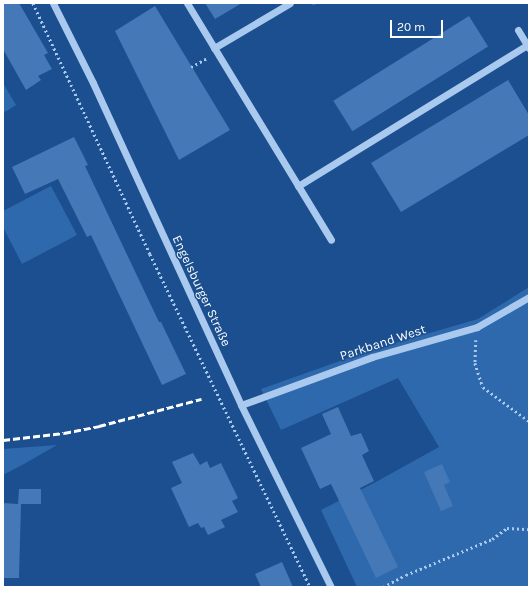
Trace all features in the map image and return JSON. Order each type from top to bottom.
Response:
[{"type":"street","name":"Engelsburger Straße","points":[[53,3],[93,83],[241,405],[331,587]]},
{"type":"street","points":[[187,3],[331,240]]},
{"type":"street","points":[[215,50],[290,3]]},
{"type":"street","points":[[298,186],[529,46],[518,30]]},
{"type":"street","name":"Parkband West","points":[[241,405],[372,357],[477,327],[529,297]]},
{"type":"path","points":[[33,3],[154,261],[310,587]]},
{"type":"path","points":[[192,67],[215,50]]},
{"type":"path","points":[[477,327],[475,363],[483,387],[529,422]]},
{"type":"path","points":[[383,587],[406,575],[492,538],[507,528],[529,529]]},
{"type":"shaded area","points":[[3,83],[16,105],[5,112],[3,109]]},
{"type":"shaded area","points":[[51,186],[77,235],[22,264],[3,227],[3,211]]},
{"type":"shaded area","points":[[529,287],[529,587],[357,587],[321,510],[439,447],[398,378],[281,430],[261,389],[368,351],[478,319]]},
{"type":"shaded area","points":[[57,445],[24,464],[3,475],[3,449]]},
{"type":"building","points":[[3,3],[19,3],[48,53],[44,55],[52,69],[38,76],[41,80],[26,90],[3,49]]},
{"type":"building","points":[[205,3],[242,3],[215,19]]},
{"type":"building","points":[[155,6],[230,130],[179,160],[115,31]]},
{"type":"building","points":[[469,16],[488,47],[352,131],[333,101]]},
{"type":"building","points":[[508,80],[529,115],[529,135],[401,212],[371,163]]},
{"type":"building","points":[[74,137],[88,165],[85,166],[159,322],[161,322],[186,374],[162,385],[91,235],[87,237],[58,179],[25,194],[12,167]]},
{"type":"building","points":[[338,407],[351,436],[361,433],[369,451],[362,455],[374,481],[360,488],[398,567],[376,578],[331,484],[320,489],[301,448],[331,434],[322,414]]},
{"type":"building","points":[[193,453],[200,465],[207,461],[210,468],[221,463],[238,498],[232,501],[238,512],[221,520],[225,527],[208,535],[204,527],[201,528],[198,523],[189,527],[171,488],[182,483],[172,462]]},
{"type":"building","points":[[442,464],[450,482],[444,485],[453,506],[441,511],[424,472]]},
{"type":"building","points":[[19,489],[41,489],[41,504],[21,504],[19,578],[3,578],[3,503],[18,504]]},
{"type":"building","points":[[282,562],[293,587],[261,587],[255,574]]},
{"type":"railway","points":[[3,440],[64,433],[99,426],[201,399]]}]
